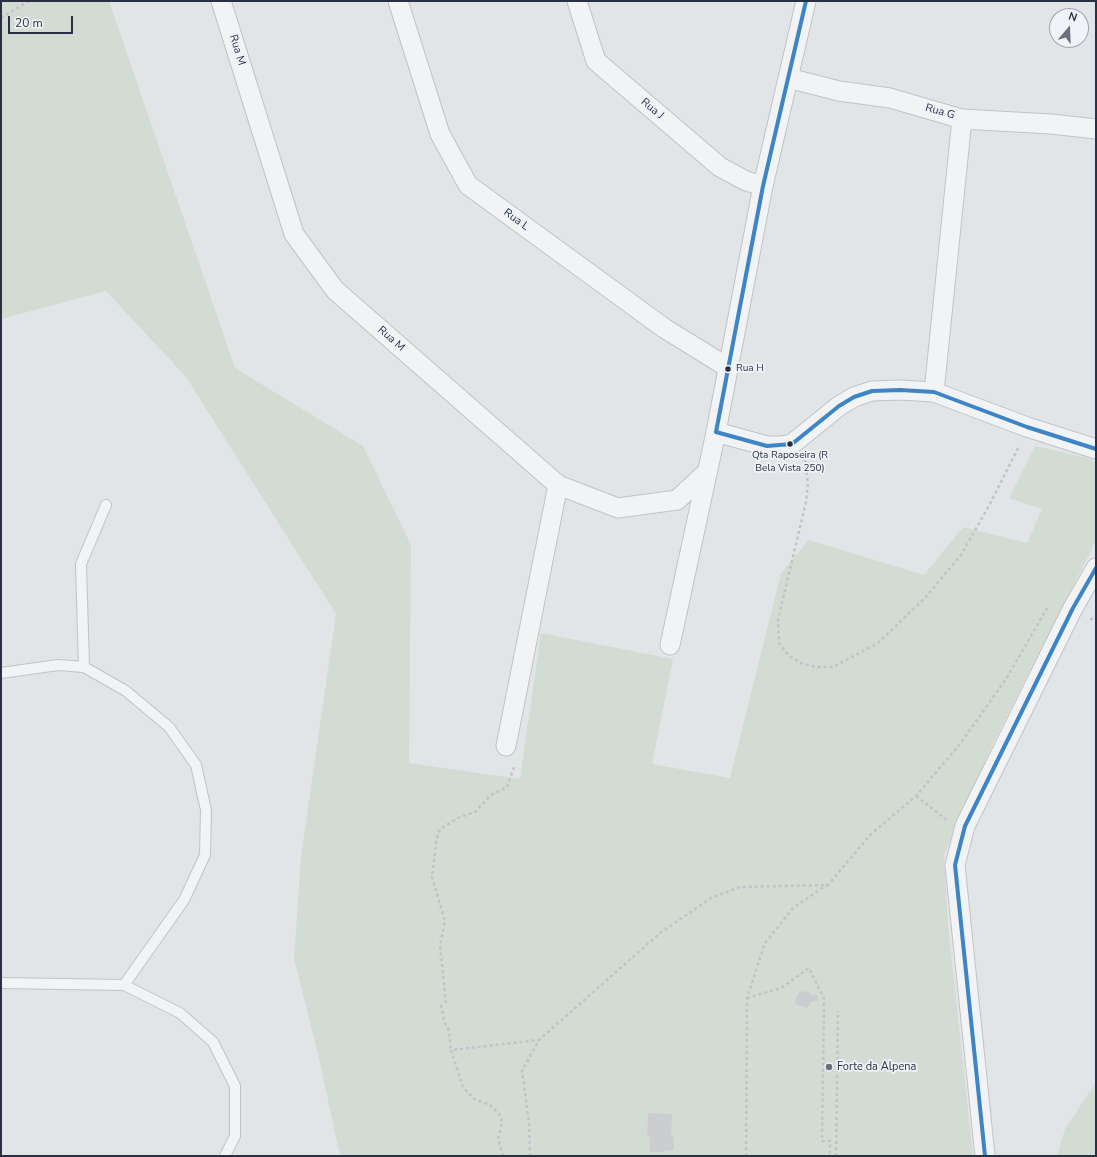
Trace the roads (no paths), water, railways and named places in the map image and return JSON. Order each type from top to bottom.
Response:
[{"type":"street","name":"Rua M","points":[[221,1],[294,234],[335,290],[558,485],[618,508],[677,500],[707,472]]},
{"type":"street","name":"Rua L","points":[[398,1],[440,134],[468,184],[664,328],[727,367]]},
{"type":"street","name":"Rua J","points":[[577,1],[596,61],[720,167],[746,181],[763,186]]},
{"type":"street","points":[[670,646],[716,432],[727,367],[763,186],[806,1]]},
{"type":"street","name":"Rua G","points":[[788,78],[839,91],[890,98],[962,119],[1051,124],[1096,129]]},
{"type":"street","points":[[934,392],[962,119]]},
{"type":"street","points":[[716,432],[766,446],[792,444],[802,438],[839,406],[854,397],[872,391],[900,390],[934,392],[1027,427],[1096,449]]},
{"type":"street","points":[[511,753],[558,485]]},
{"type":"street","points":[[985,1156],[955,864],[963,832],[1008,736],[1073,608],[1096,568]]},
{"type":"lane","points":[[84,667],[81,564],[106,505]]},
{"type":"lane","points":[[1,673],[58,665],[84,667],[126,691],[169,727],[196,765],[206,810],[205,855],[184,900],[124,985]]},
{"type":"lane","points":[[1,983],[124,985],[180,1013],[214,1042],[235,1086],[235,1136],[225,1156]]},
{"type":"place","name":"Rua H","points":[[728,369]]},
{"type":"place","name":"Qta Raposeira (R Bela Vista 250)","points":[[790,444]]},
{"type":"place","name":"Forte da Alpena","points":[[829,1067]]}]
